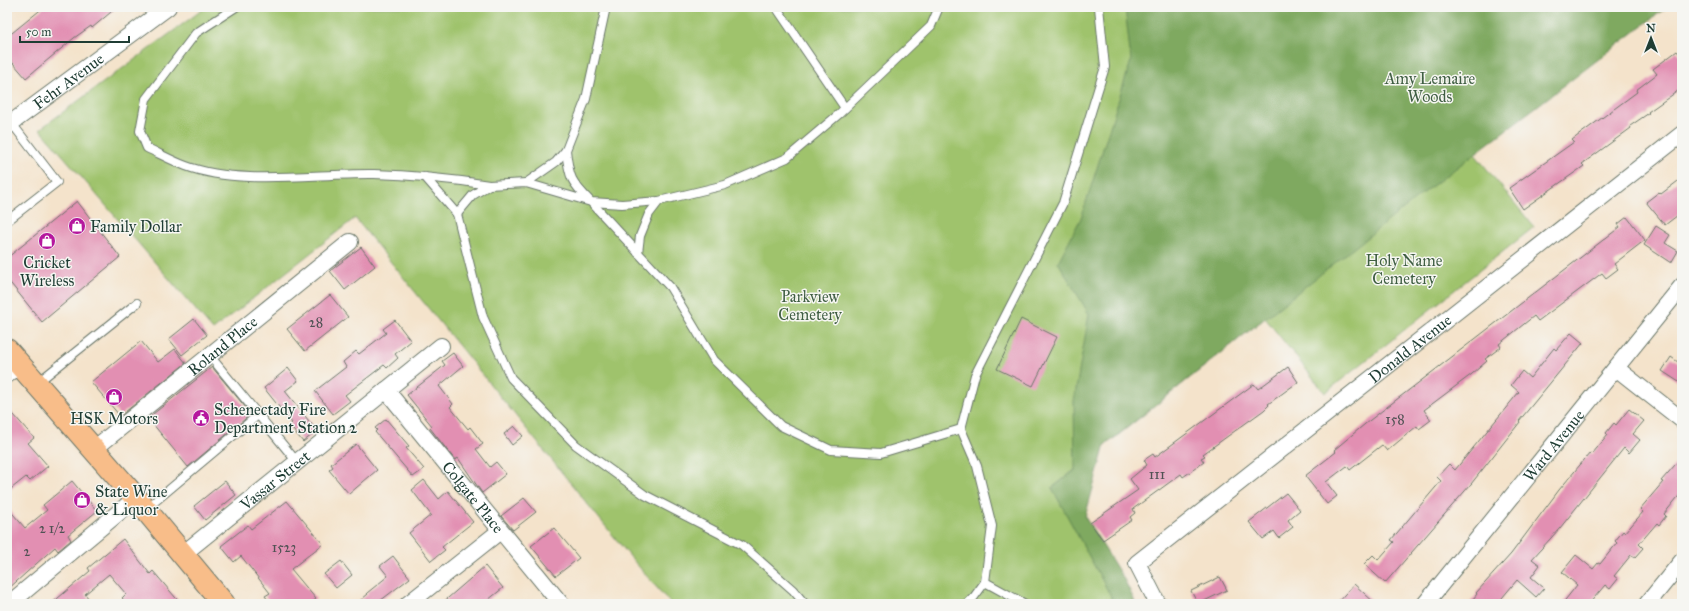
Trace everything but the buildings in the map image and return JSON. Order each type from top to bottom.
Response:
[{"type":"main road","points":[[11,363],[36,384],[94,449],[224,604]]},
{"type":"street","name":"Fehr Avenue","points":[[9,122],[168,7]]},
{"type":"street","name":"Donald Avenue","points":[[1158,604],[1137,563],[1682,134]]},
{"type":"street","name":"Roland Place","points":[[94,449],[350,242]]},
{"type":"street","name":"Ward Avenue","points":[[1425,604],[1682,286]]},
{"type":"street","name":"Vassar Street","points":[[183,554],[442,346]]},
{"type":"street","points":[[1616,368],[1682,420]]},
{"type":"street","name":"Colgate Place","points":[[386,390],[561,604]]},
{"type":"street","points":[[9,604],[141,504]]},
{"type":"street","points":[[408,604],[500,531]]},
{"type":"street","points":[[1646,604],[1682,561]]},
{"type":"lane","points":[[236,7],[196,33],[146,99],[140,131],[147,148],[186,166],[224,175],[285,176],[374,174],[425,177],[489,185],[526,183],[591,202],[622,204],[659,201],[725,185],[787,158],[845,108],[931,26],[939,7]]},
{"type":"lane","points":[[526,183],[556,162],[566,150],[586,99],[606,7]]},
{"type":"lane","points":[[776,7],[845,108]]},
{"type":"lane","points":[[967,604],[974,598],[985,582],[992,526],[977,466],[960,429],[975,376],[1064,203],[1105,67],[1100,7]]},
{"type":"lane","points":[[7,221],[57,182],[9,122]]},
{"type":"lane","points":[[566,150],[569,172],[574,185],[670,287],[714,360],[781,426],[831,450],[881,453],[960,429]]},
{"type":"lane","points":[[425,177],[457,214],[483,317],[511,378],[576,445],[645,495],[742,545],[793,590],[805,604]]},
{"type":"lane","points":[[457,214],[473,195],[489,185]]},
{"type":"lane","points":[[638,253],[640,236],[649,214],[659,201]]},
{"type":"lane","points":[[36,384],[137,304]]},
{"type":"lane","points":[[210,356],[297,462]]},
{"type":"lane","points":[[141,504],[258,415]]},
{"type":"lane","points":[[985,582],[1024,604]]},
{"type":"green space","name":"Parkview Cemetery","points":[[206,7],[1667,7],[1474,153],[1534,227],[1325,393],[1265,318],[1052,488],[1136,604],[671,604],[633,560],[355,218],[213,330],[40,129]]},
{"type":"green space","name":"Amy Lemaire Woods","points":[[1125,7],[1667,7],[1422,194],[1105,445],[1085,517],[1125,581],[1136,604],[1115,604],[1052,488],[1075,470],[1074,401],[1089,314],[1058,262],[1081,218],[1131,61]]},
{"type":"place","name":"Family Dollar","points":[[77,226]]},
{"type":"place","name":"Cricket Wireless","points":[[47,241]]},
{"type":"place","name":"HSK Motors","points":[[114,397]]},
{"type":"place","name":"Schenectady Fire Department Station 2","points":[[201,418]]},
{"type":"place","name":"State Wine & Liquor","points":[[82,500]]},
{"type":"park label","name":"Holy Name Cemetery","points":[[1404,269]]}]
